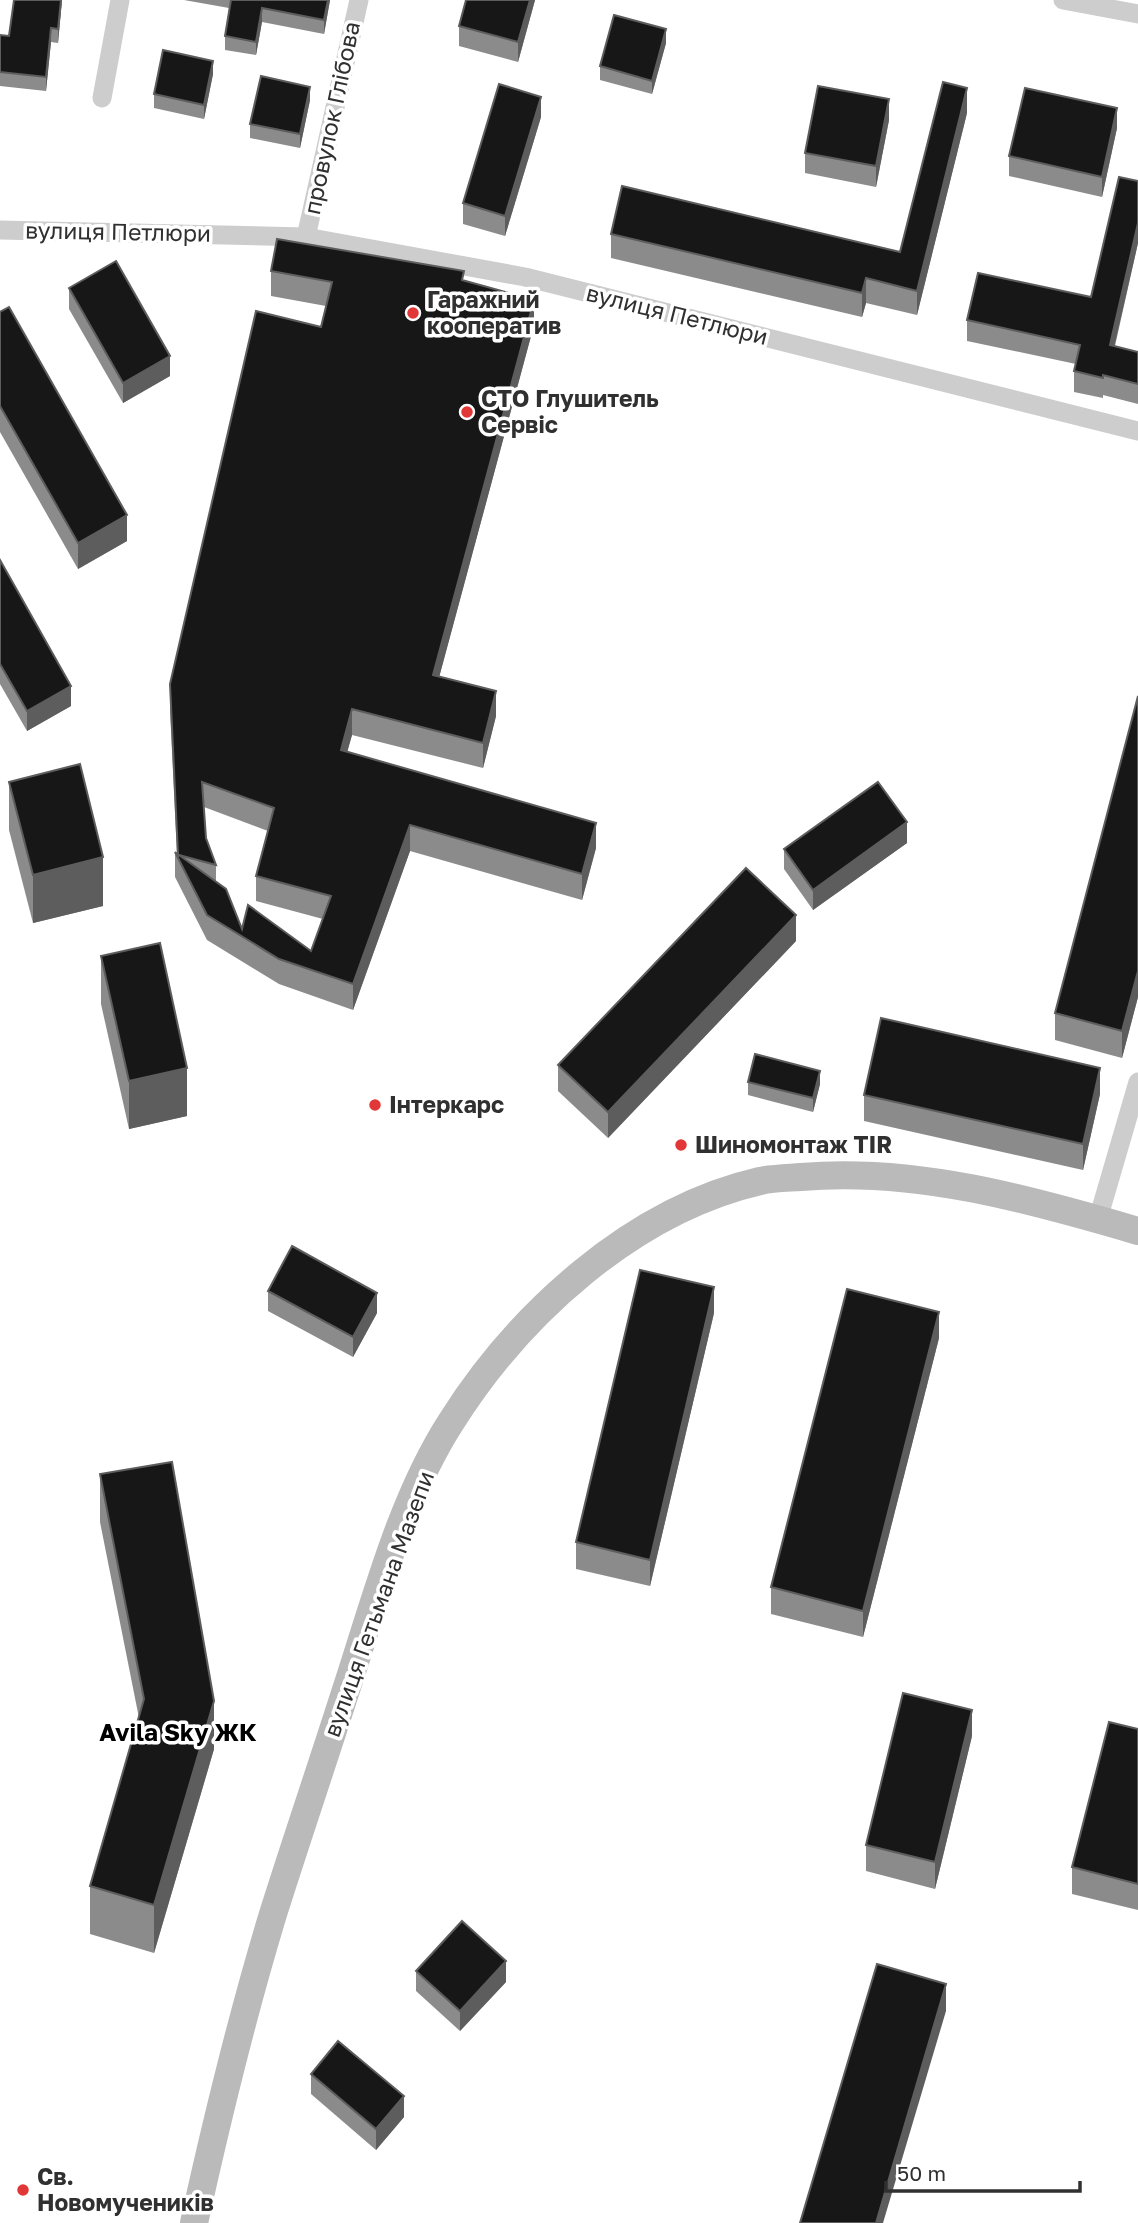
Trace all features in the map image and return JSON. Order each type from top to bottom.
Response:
[{"type":"main road","name":"вулиця Гетьмана Мазепи","points":[[194,2223],[220,2108],[273,1915],[379,1589],[417,1487],[449,1424],[484,1375],[530,1321],[569,1282],[625,1241],[681,1209],[760,1181],[829,1174],[886,1175],[972,1188],[1098,1219]]},
{"type":"main road","points":[[1098,1219],[1138,1231]]},
{"type":"street","points":[[102,98],[120,0]]},
{"type":"street","name":"провулок Глібова","points":[[306,237],[359,0]]},
{"type":"street","points":[[1063,0],[1138,14]]},
{"type":"street","name":"вулиця Петлюри","points":[[0,230],[306,237],[525,277],[1138,431]]},
{"type":"street","points":[[1098,1219],[1138,1082]]},
{"type":"building","points":[[14,0],[61,0],[58,29],[51,28],[46,77],[0,72],[0,35],[9,36]]},
{"type":"building","points":[[231,0],[328,0],[324,20],[262,8],[256,42],[225,36]]},
{"type":"building","points":[[466,0],[530,0],[518,42],[459,26]]},
{"type":"building","points":[[614,15],[666,29],[652,81],[600,66]]},
{"type":"building","points":[[163,50],[213,61],[204,105],[154,94]]},
{"type":"building","points":[[261,76],[310,87],[300,134],[250,124]]},
{"type":"building","points":[[943,82],[967,88],[917,291],[866,278],[862,293],[611,234],[622,186],[900,252]]},
{"type":"building","points":[[499,84],[541,97],[505,216],[463,203]]},
{"type":"building","points":[[818,86],[889,99],[876,166],[805,153]]},
{"type":"building","points":[[1025,88],[1117,108],[1102,177],[1009,156]]},
{"type":"building","points":[[1119,177],[1138,181],[1138,223],[1110,345],[1138,352],[1138,384],[1074,371],[1080,345],[967,320],[978,273],[1091,297]]},
{"type":"building","points":[[277,239],[464,271],[462,280],[534,300],[433,675],[496,691],[483,743],[352,709],[341,750],[596,823],[582,874],[410,825],[353,984],[279,959],[207,915],[175,852],[178,855],[170,684],[256,311],[321,327],[332,282],[271,271]],"holes":[[[202,782],[274,808],[256,876],[331,896],[311,951],[248,905],[242,929],[226,889],[179,855],[216,865],[206,838]]]},
{"type":"building","points":[[116,261],[170,356],[123,383],[69,288]]},
{"type":"building","points":[[9,307],[127,515],[78,543],[0,406],[0,312]]},
{"type":"building","points":[[0,560],[71,686],[27,711],[0,664]]},
{"type":"building","points":[[1138,696],[1138,971],[1122,1031],[1055,1013]]},
{"type":"building","points":[[80,764],[103,857],[33,875],[9,782]]},
{"type":"building","points":[[878,782],[907,822],[813,890],[784,849]]},
{"type":"building","points":[[746,868],[796,915],[608,1112],[558,1065]]},
{"type":"building","points":[[160,943],[187,1068],[129,1081],[101,956]]},
{"type":"building","points":[[881,1018],[1100,1068],[1083,1144],[864,1095]]},
{"type":"building","points":[[755,1054],[820,1071],[813,1098],[748,1082]]},
{"type":"building","points":[[292,1246],[377,1293],[353,1337],[268,1291]]},
{"type":"building","points":[[640,1270],[714,1287],[650,1560],[576,1542]]},
{"type":"building","points":[[847,1289],[939,1312],[863,1611],[771,1587]]},
{"type":"building","points":[[172,1462],[214,1701],[154,1905],[90,1886],[144,1699],[100,1474]]},
{"type":"building","points":[[903,1693],[972,1710],[935,1862],[866,1845]]},
{"type":"building","points":[[1109,1722],[1138,1729],[1138,1884],[1072,1867]]},
{"type":"building","points":[[462,1921],[506,1961],[460,2011],[416,1971]]},
{"type":"building","points":[[877,1964],[946,1984],[876,2223],[800,2223]]},
{"type":"building","points":[[338,2041],[404,2096],[376,2129],[311,2074]]},
{"type":"place","name":"Гаражний кооператив","points":[[413,313]]},
{"type":"place","name":"СТО Глушитель Сервіс","points":[[467,412]]},
{"type":"place","name":"Інтеркарс","points":[[375,1105]]},
{"type":"place","name":"Шиномонтаж TIR","points":[[681,1145]]},
{"type":"place","name":"Св. Новомучеників","points":[[23,2190]]},
{"type":"district","name":"Avila Sky ЖК","points":[[178,1733]]}]
